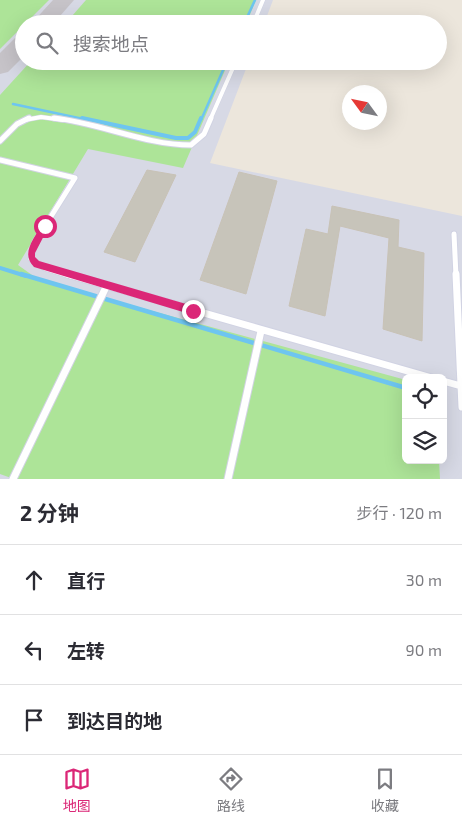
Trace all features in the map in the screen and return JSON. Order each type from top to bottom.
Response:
[{"type":"lane","points":[[257,15],[263,0]]},
{"type":"lane","points":[[0,141],[22,120],[40,116],[173,145],[191,145],[204,134],[232,70]]},
{"type":"lane","points":[[0,160],[75,178],[35,242],[31,253],[31,259],[45,268],[418,374]]},
{"type":"lane","points":[[454,234],[462,406]]},
{"type":"lane","points":[[13,479],[107,285]]},
{"type":"lane","points":[[228,479],[262,331]]},
{"type":"lane","points":[[447,382],[461,386]]},
{"type":"shaded area","points":[[0,0],[273,0],[267,15],[15,15],[15,70],[246,70],[210,163],[462,216],[462,479],[0,479]]},
{"type":"green space","points":[[0,0],[49,0],[34,15],[15,15],[15,34],[0,49]]},
{"type":"green space","points":[[86,0],[256,0],[250,15],[73,15]]},
{"type":"green space","points":[[23,70],[225,70],[183,168],[88,149],[18,265],[39,280],[402,379],[402,464],[439,464],[440,479],[14,479],[0,474],[0,95]]},
{"type":"building","points":[[147,170],[176,175],[135,262],[104,252]]},
{"type":"building","points":[[239,172],[277,181],[246,294],[200,280]]},
{"type":"building","points":[[332,206],[399,220],[398,247],[424,253],[422,341],[383,329],[389,238],[340,226],[325,316],[289,306],[306,229],[328,234]]},
{"type":"waterway","points":[[248,15],[255,0]]},
{"type":"waterway","points":[[201,120],[223,70]]},
{"type":"waterway","points":[[13,104],[88,120]]},
{"type":"waterway","points":[[82,118],[176,138],[188,138],[195,132],[201,118]]},
{"type":"waterway","points":[[0,268],[26,276]]},
{"type":"waterway","points":[[21,274],[402,387]]},
{"type":"taxiway","points":[[50,15],[64,0]]},
{"type":"taxiway","points":[[0,67],[15,51]]},
{"type":"route","points":[[45,226],[35,242],[31,253],[31,259],[37,264],[45,268],[193,311]]}]
